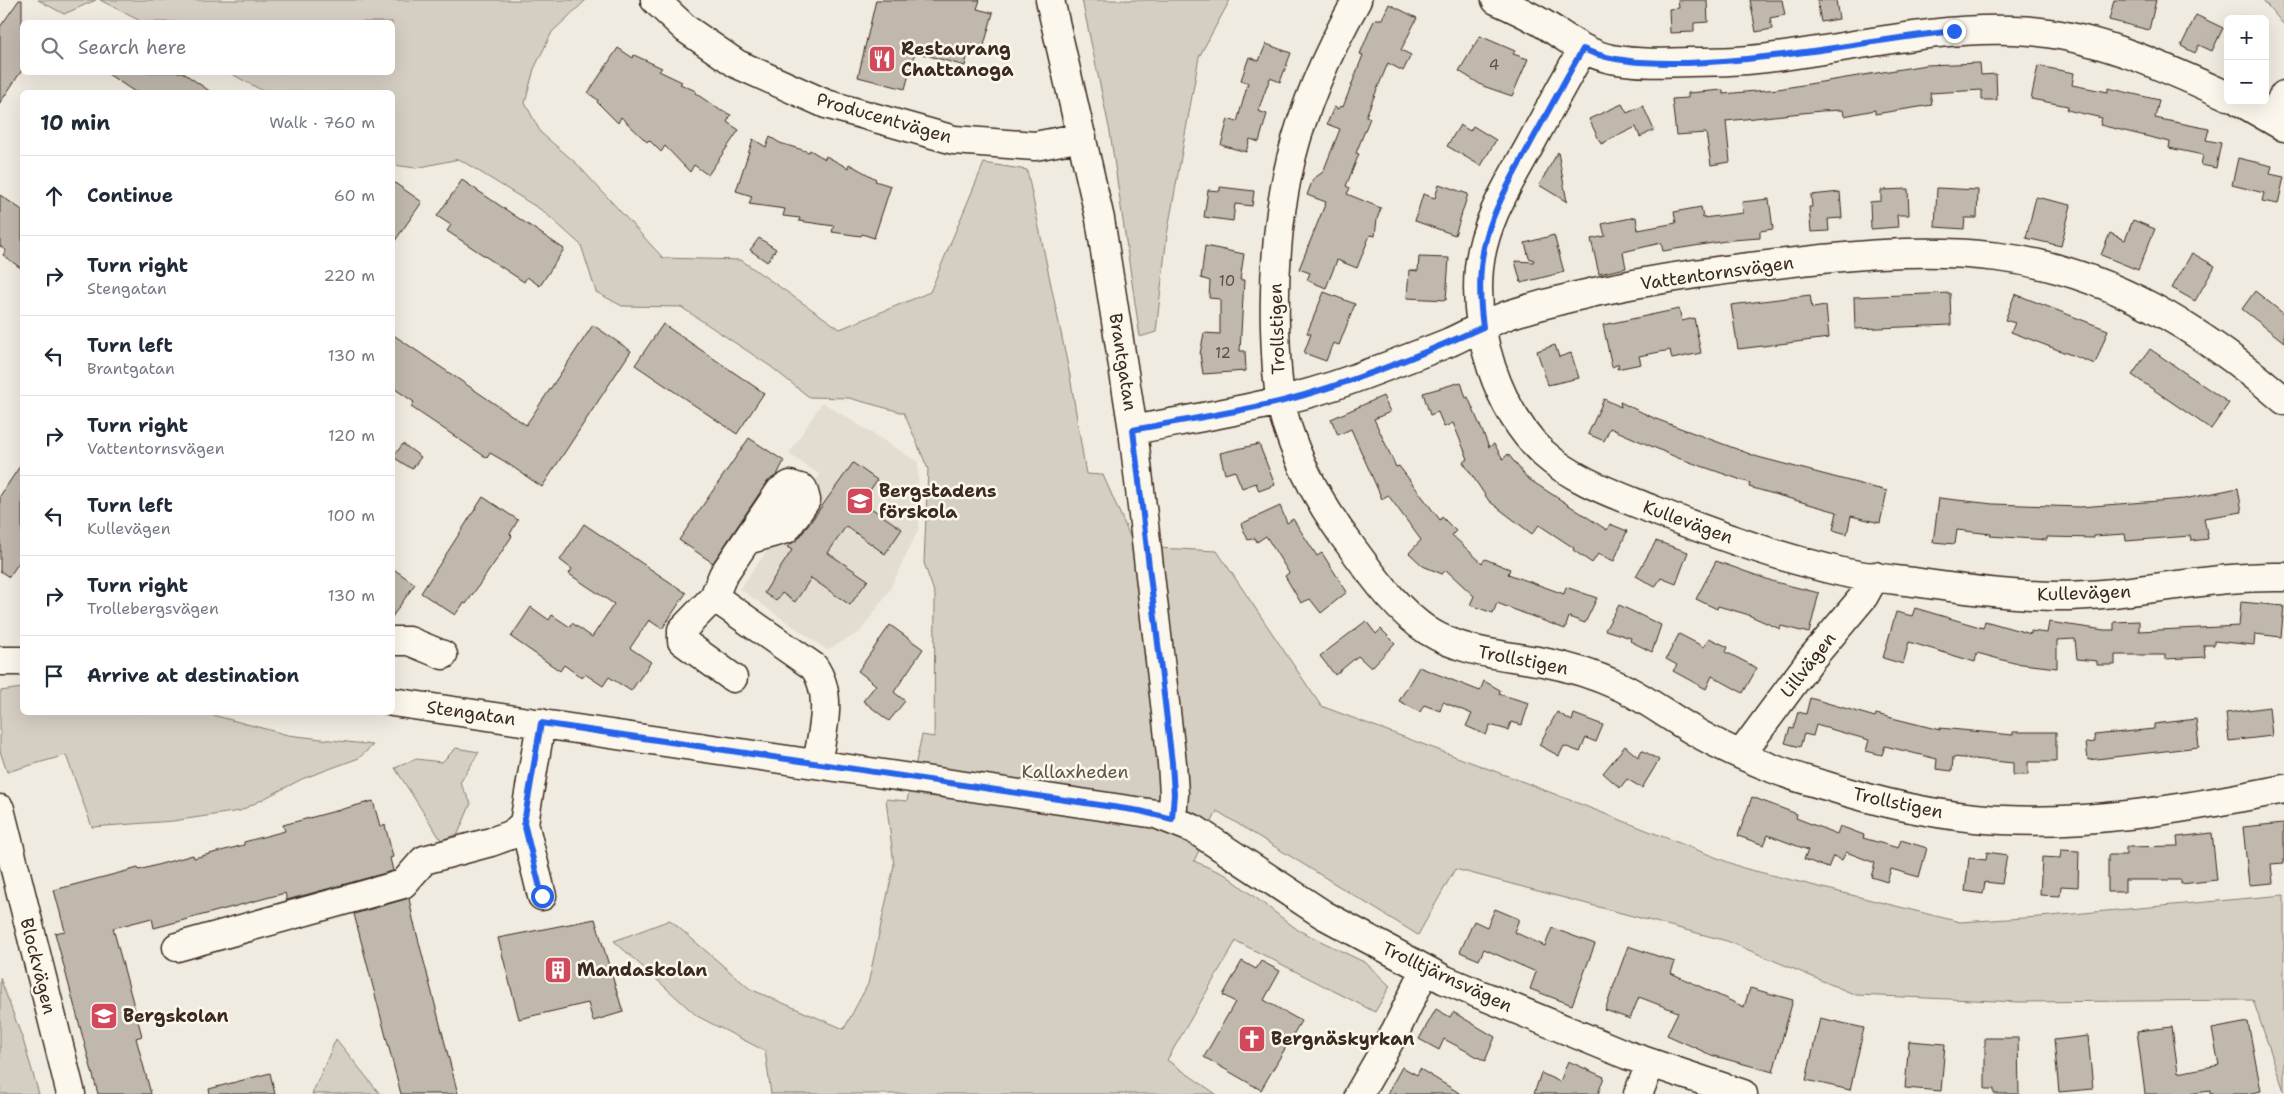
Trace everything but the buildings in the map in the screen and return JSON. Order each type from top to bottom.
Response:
[{"type":"street","name":"Producentvägen","points":[[655,0],[686,29],[737,64],[826,104],[954,140],[1035,146],[1082,137]]},
{"type":"street","name":"Brantgatan","points":[[1050,0],[1100,219],[1133,430],[1172,763],[1174,794],[1172,819]]},
{"type":"street","name":"Trollstigen","points":[[1357,0],[1333,45],[1311,94],[1295,140],[1282,194],[1276,237],[1274,285],[1276,354],[1285,421],[1318,496],[1341,533],[1403,610],[1426,630],[1440,638],[1483,652],[1542,662],[1591,675],[1622,687],[1696,733],[1778,771],[1846,792],[1929,811],[1978,818],[2025,820],[2114,816],[2176,808],[2284,789]]},
{"type":"street","points":[[1496,0],[1531,16],[1583,49],[1611,59],[1633,62],[1726,62],[1773,58],[1892,38],[1945,32],[2015,30],[2072,37],[2122,51],[2224,94]]},
{"type":"street","name":"Kullevägen","points":[[1583,49],[1550,105],[1497,205],[1483,247],[1478,284],[1483,327],[1498,381],[1514,416],[1526,434],[1545,454],[1566,470],[1628,500],[1727,537],[1844,572],[1974,590],[2051,596],[2116,594],[2235,577],[2284,577]]},
{"type":"street","points":[[2246,105],[2277,123],[2284,95]]},
{"type":"street","name":"Vattentornsvägen","points":[[1133,430],[1282,401],[1350,380],[1448,343],[1509,315],[1591,294],[1698,272],[1864,254],[1926,253],[1997,257],[2056,268],[2089,279],[2149,305],[2224,350],[2284,400]]},
{"type":"street","points":[[733,678],[682,641],[680,635],[682,630],[714,597],[723,575],[747,540]]},
{"type":"street","name":"Lillvägen","points":[[1741,754],[1812,658],[1864,596],[1875,576]]},
{"type":"street","points":[[714,597],[814,667],[824,686],[826,707],[817,764]]},
{"type":"street","points":[[395,642],[409,641],[443,655]]},
{"type":"street","points":[[0,661],[20,662]]},
{"type":"street","name":"Stengatan","points":[[395,702],[1140,811],[1172,819]]},
{"type":"street","points":[[541,723],[524,823],[542,896]]},
{"type":"street","name":"Blockvägen","points":[[0,809],[71,1094]]},
{"type":"street","name":"Trolltjärnsvägen","points":[[1172,819],[1221,845],[1324,915],[1425,970],[1481,995],[1651,1063],[1742,1094]]},
{"type":"street","points":[[177,947],[403,884],[424,860],[491,842],[513,834],[524,823]]},
{"type":"street","points":[[1358,1094],[1396,1030],[1425,970]]},
{"type":"street","points":[[1638,1094],[1651,1063]]},
{"type":"shaded area","name":"Bergstadens förskola","points":[[822,402],[918,462],[919,528],[889,591],[860,632],[827,650],[740,589],[820,475],[789,454]]},
{"type":"green space","points":[[38,0],[96,0],[64,14]]},
{"type":"green space","name":"Kallaxheden","points":[[100,0],[586,0],[552,32],[534,69],[525,103],[541,133],[576,163],[663,258],[741,260],[840,329],[930,292],[984,163],[1027,170],[1070,376],[1086,474],[1103,475],[1169,625],[1158,548],[1217,551],[1321,706],[1529,784],[1743,868],[1960,922],[2039,917],[2284,895],[2284,1091],[2253,1000],[2019,1002],[1856,995],[1727,941],[1455,869],[1418,935],[1217,811],[1194,861],[1226,875],[1298,930],[1366,963],[1390,986],[1375,1012],[1236,941],[1167,1060],[1216,1094],[771,1094],[765,1051],[697,1016],[614,941],[670,920],[750,989],[844,1029],[868,984],[894,865],[886,799],[907,801],[922,735],[934,737],[935,595],[924,563],[928,469],[904,413],[849,398],[809,397],[770,366],[681,307],[622,306],[596,292],[581,245],[543,211],[459,159],[416,168],[395,165],[395,90],[261,90],[234,75],[395,75],[395,20],[138,20]]},
{"type":"green space","points":[[1082,0],[1230,0],[1199,57],[1167,235],[1156,332],[1140,337],[1110,132]]},
{"type":"green space","points":[[2263,0],[2284,0],[2284,25]]},
{"type":"green space","points":[[20,688],[20,715],[213,715],[288,735],[373,745],[359,758],[302,779],[240,811],[173,821],[92,827],[66,755],[7,772],[0,751],[0,691]]},
{"type":"green space","points":[[456,748],[479,752],[460,783],[471,803],[458,834],[441,840],[395,768],[416,759],[442,762]]},
{"type":"green space","points":[[0,978],[23,1040],[39,1094],[0,1094]]},
{"type":"green space","points":[[336,1039],[380,1094],[312,1094]]},
{"type":"place","name":"Restaurang Chattanoga","points":[[882,59]]},
{"type":"place","name":"Bergstadens förskola","points":[[860,501]]},
{"type":"place","name":"Mandaskolan","points":[[558,970]]},
{"type":"place","name":"Bergskolan","points":[[104,1016]]},
{"type":"place","name":"Bergnäskyrkan","points":[[1252,1039]]},
{"type":"route","points":[[542,896],[524,823],[529,803],[541,723],[1140,811],[1172,819],[1174,794],[1172,763],[1133,430],[1282,401],[1350,380],[1448,343],[1483,327],[1478,284],[1483,247],[1489,225],[1497,205],[1550,105],[1583,49],[1611,59],[1633,62],[1726,62],[1773,58],[1892,38],[1954,31]]}]
